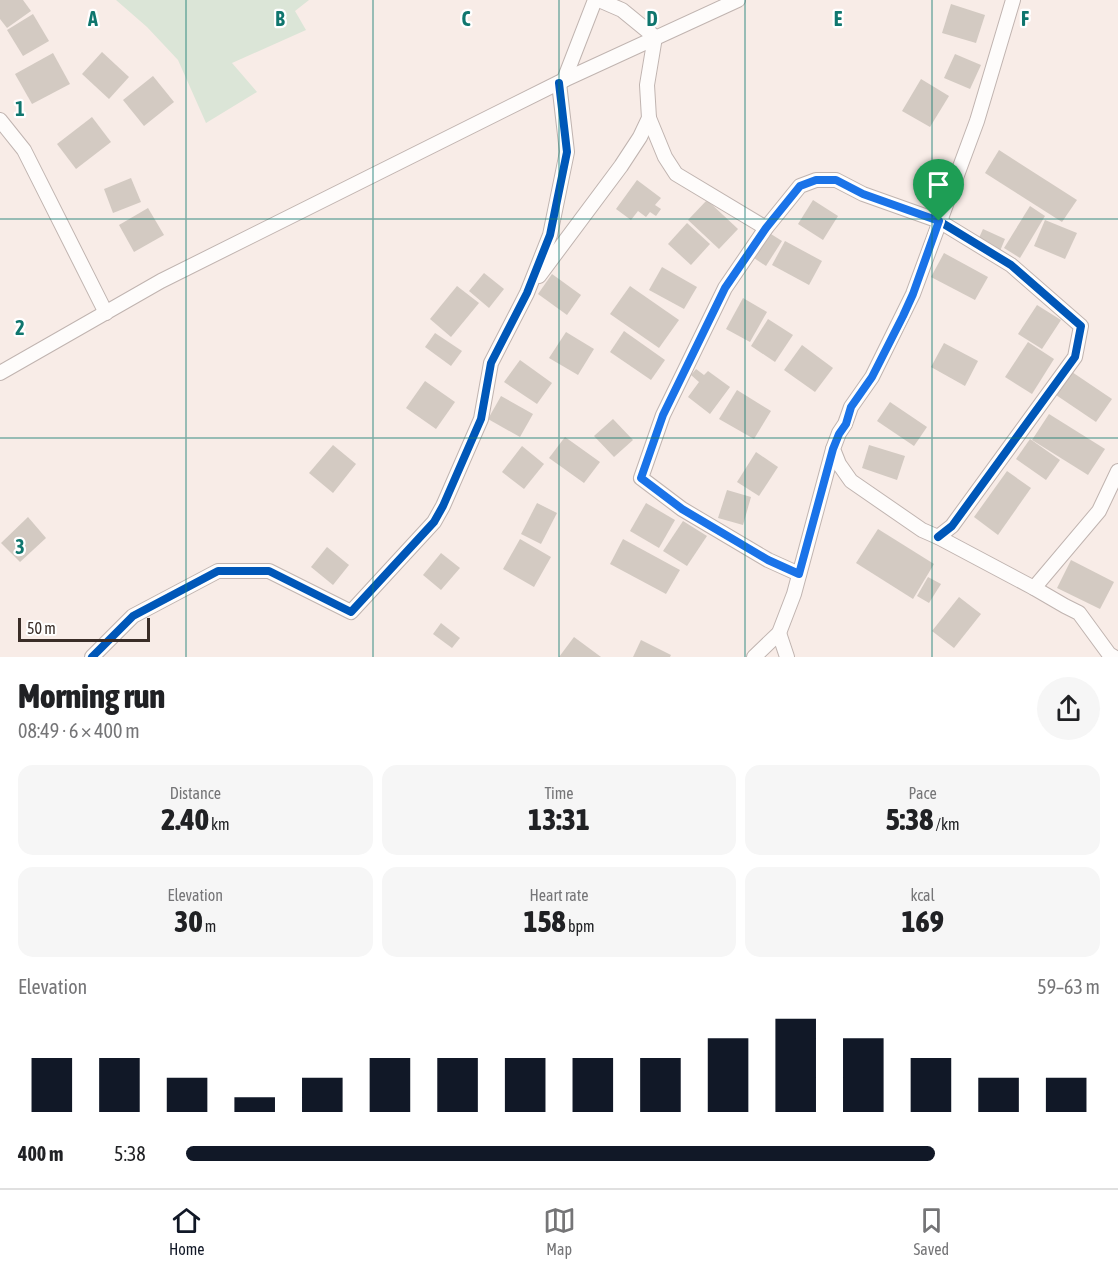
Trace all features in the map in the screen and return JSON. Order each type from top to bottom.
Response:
[{"type":"street","points":[[92,657],[133,616],[218,571],[269,571],[351,612],[434,522],[481,419],[491,363],[527,293],[550,235],[567,152],[561,82],[597,0],[622,10],[655,38]]},
{"type":"street","points":[[0,373],[161,281],[561,82],[738,0]]},
{"type":"street","points":[[754,657],[779,633],[799,574],[833,449],[846,424],[851,407],[872,377],[913,294],[977,122],[1013,0]]},
{"type":"street","points":[[655,38],[646,86],[649,118],[665,158],[676,174],[766,228]]},
{"type":"street","points":[[527,293],[621,166],[649,118]]},
{"type":"street","points":[[0,120],[24,150],[105,313]]},
{"type":"street","points":[[799,574],[768,560],[682,509],[641,478],[663,415],[725,288],[766,228],[800,186],[816,180],[836,180],[863,194],[939,221],[1011,266],[1081,326],[1075,357],[952,526],[938,537]]},
{"type":"street","points":[[833,449],[839,465],[851,482],[922,530],[1079,613],[1109,654],[1114,657]]},
{"type":"street","points":[[1034,588],[1099,511],[1118,471]]},
{"type":"street","points":[[779,633],[787,657]]},
{"type":"green space","points":[[116,0],[309,0],[295,11],[306,30],[232,63],[257,92],[206,123],[178,60],[147,27]]},
{"type":"building","points":[[0,0],[23,0],[31,11],[7,28],[0,19]]},
{"type":"building","points":[[951,4],[985,15],[976,43],[942,33]]},
{"type":"building","points":[[33,14],[49,41],[23,56],[7,30]]},
{"type":"building","points":[[102,52],[129,77],[109,99],[82,74]]},
{"type":"building","points":[[53,53],[70,84],[32,104],[15,74]]},
{"type":"building","points":[[955,54],[981,65],[970,89],[944,78]]},
{"type":"building","points":[[153,76],[174,102],[144,126],[123,100]]},
{"type":"building","points":[[921,79],[949,96],[930,127],[902,111]]},
{"type":"building","points":[[92,117],[111,142],[76,169],[57,144]]},
{"type":"building","points":[[999,150],[1077,200],[1062,222],[985,173]]},
{"type":"building","points":[[131,178],[141,202],[113,213],[104,189]]},
{"type":"building","points":[[637,180],[661,198],[655,205],[661,209],[656,216],[650,212],[646,217],[638,211],[631,220],[616,209]]},
{"type":"building","points":[[707,200],[738,229],[719,249],[688,220]]},
{"type":"building","points":[[813,200],[838,216],[823,240],[798,224]]},
{"type":"building","points":[[1030,206],[1045,216],[1020,258],[1004,248]]},
{"type":"building","points":[[148,208],[164,235],[134,252],[119,225]]},
{"type":"building","points":[[1045,220],[1077,233],[1065,259],[1034,246]]},
{"type":"building","points":[[687,223],[710,244],[691,265],[668,244]]},
{"type":"building","points":[[983,229],[1005,239],[1000,251],[978,240]]},
{"type":"building","points":[[771,234],[782,241],[766,266],[754,258]]},
{"type":"building","points":[[785,241],[822,261],[809,285],[772,265]]},
{"type":"building","points":[[944,253],[988,277],[975,300],[931,277]]},
{"type":"building","points":[[662,267],[697,287],[684,309],[649,290]]},
{"type":"building","points":[[484,273],[504,289],[489,308],[469,291]]},
{"type":"building","points":[[552,274],[581,295],[567,315],[538,294]]},
{"type":"building","points":[[457,286],[479,303],[451,337],[430,319]]},
{"type":"building","points":[[630,286],[679,320],[659,348],[610,314]]},
{"type":"building","points":[[743,298],[767,312],[750,342],[726,329]]},
{"type":"building","points":[[1037,305],[1061,320],[1042,349],[1018,334]]},
{"type":"building","points":[[768,319],[793,335],[775,362],[751,346]]},
{"type":"building","points":[[624,331],[665,360],[651,380],[610,352]]},
{"type":"building","points":[[566,332],[594,349],[578,375],[549,358]]},
{"type":"building","points":[[435,333],[462,351],[451,366],[425,347]]},
{"type":"building","points":[[1028,342],[1054,359],[1032,394],[1005,377]]},
{"type":"building","points":[[944,343],[978,361],[965,386],[931,367]]},
{"type":"building","points":[[802,345],[833,368],[815,392],[784,370]]},
{"type":"building","points":[[520,360],[552,383],[537,404],[504,382]]},
{"type":"building","points":[[696,369],[704,375],[708,371],[730,387],[710,414],[688,397],[699,382],[691,375]]},
{"type":"building","points":[[1072,372],[1112,399],[1096,422],[1056,395]]},
{"type":"building","points":[[425,381],[455,402],[436,429],[406,408]]},
{"type":"building","points":[[737,390],[771,411],[754,439],[719,419]]},
{"type":"building","points":[[501,396],[533,414],[520,437],[488,419]]},
{"type":"building","points":[[890,402],[927,427],[914,446],[877,421]]},
{"type":"building","points":[[1049,414],[1105,449],[1088,475],[1032,440]]},
{"type":"building","points":[[613,419],[633,440],[614,457],[594,436]]},
{"type":"building","points":[[565,437],[600,462],[584,483],[549,458]]},
{"type":"building","points":[[1030,439],[1060,460],[1046,480],[1016,459]]},
{"type":"building","points":[[333,445],[356,464],[333,493],[309,473]]},
{"type":"building","points":[[869,445],[905,456],[897,480],[862,468]]},
{"type":"building","points":[[522,446],[544,464],[524,489],[502,472]]},
{"type":"building","points":[[756,452],[778,467],[759,496],[737,482]]},
{"type":"building","points":[[1007,471],[1031,488],[998,535],[974,517]]},
{"type":"building","points":[[727,490],[751,497],[743,525],[718,518]]},
{"type":"building","points":[[537,503],[557,513],[541,544],[521,534]]},
{"type":"building","points":[[646,503],[675,520],[659,548],[630,531]]},
{"type":"building","points":[[28,517],[46,538],[20,562],[1,543]]},
{"type":"building","points":[[683,521],[707,536],[687,566],[663,551]]},
{"type":"building","points":[[878,529],[934,564],[913,599],[856,563]]},
{"type":"building","points":[[520,539],[551,557],[534,587],[503,569]]},
{"type":"building","points":[[623,539],[680,570],[666,594],[610,564]]},
{"type":"building","points":[[327,547],[349,565],[333,585],[311,567]]},
{"type":"building","points":[[441,553],[460,568],[441,590],[423,575]]},
{"type":"building","points":[[1071,560],[1114,582],[1100,609],[1057,588]]},
{"type":"building","points":[[928,577],[941,584],[929,603],[917,596]]},
{"type":"building","points":[[959,597],[981,614],[954,648],[932,631]]},
{"type":"building","points":[[441,623],[460,638],[452,648],[433,634]]},
{"type":"building","points":[[574,637],[601,657],[559,657]]},
{"type":"building","points":[[641,640],[671,655],[670,657],[633,657]]},
{"type":"cycle path","points":[[92,657],[133,616],[218,571],[269,571],[351,612],[434,522],[481,419],[491,363],[527,293],[550,235],[567,152],[559,83]]},
{"type":"cycle path","points":[[799,574],[768,560],[682,509],[641,478],[663,415],[725,288],[766,228],[800,186],[816,180],[836,180],[863,194],[939,221],[1011,265],[1081,326],[1075,357],[952,526],[938,537]]},
{"type":"route","points":[[816,180],[836,180],[863,194],[939,221],[903,316],[872,377],[851,407],[846,424],[833,449],[799,574],[768,560],[682,509],[641,478],[663,415],[725,288],[766,228],[800,186],[816,180]]}]
